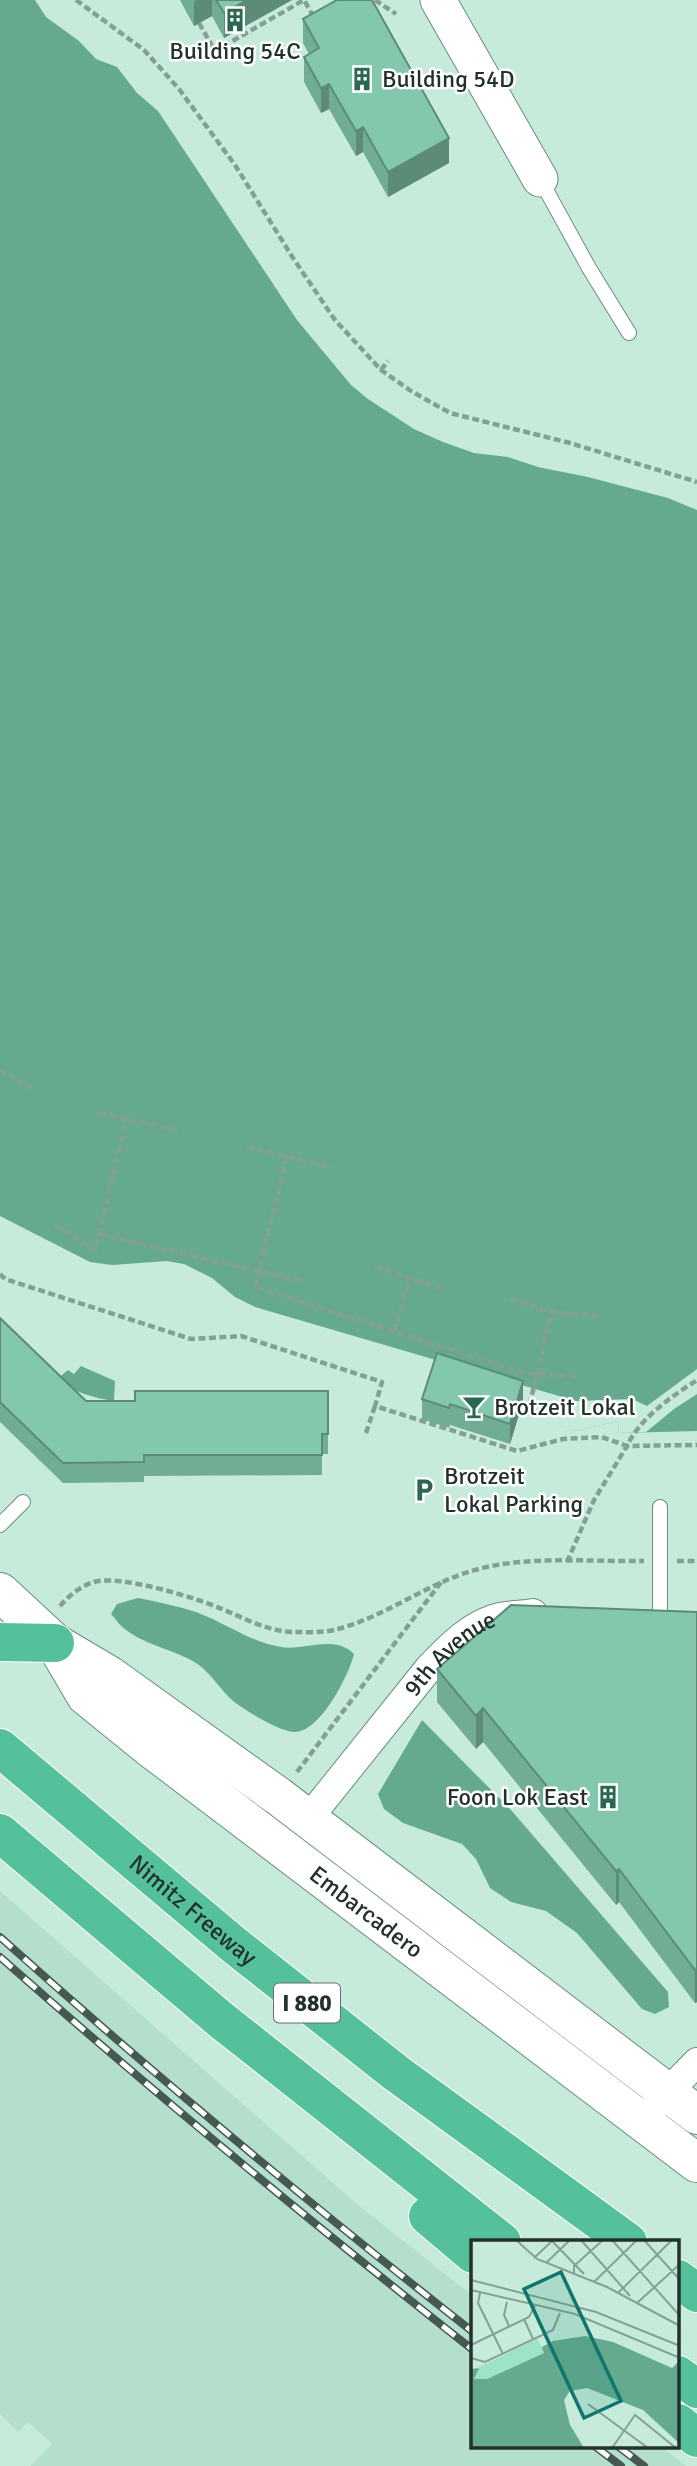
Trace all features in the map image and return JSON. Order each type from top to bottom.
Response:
[{"type":"highway","points":[[0,1642],[57,1625]]},
{"type":"highway","name":"Nimitz Freeway","points":[[0,1748],[234,1945],[396,2073],[625,2240]]},
{"type":"highway","name":"I 880","points":[[0,1833],[180,1986],[499,2240]]},
{"type":"highway","points":[[180,1986],[365,2163],[471,2252]]},
{"type":"highway","points":[[680,2280],[697,2293]]},
{"type":"highway","points":[[680,2376],[697,2389]]},
{"type":"highway","points":[[680,2425],[697,2438]]},
{"type":"main road","name":"Embarcadero","points":[[0,1592],[57,1625],[109,1675],[308,1819],[697,2115]]},
{"type":"main road","name":"Embarcadero","points":[[57,1625],[86,1696],[149,1747],[697,2163]]},
{"type":"street","points":[[438,0],[540,179]]},
{"type":"street","name":"9th Avenue","points":[[308,1819],[429,1668],[449,1648],[472,1630],[498,1618],[558,1612]]},
{"type":"street","points":[[642,2121],[666,2091],[697,2062]]},
{"type":"lane","points":[[540,179],[589,268],[629,332]]},
{"type":"lane","points":[[0,1525],[23,1502]]},
{"type":"lane","points":[[660,1507],[660,1612]]},
{"type":"path","points":[[76,0],[144,50],[179,89],[234,164],[335,320],[381,370],[450,413],[570,443],[697,482]]},
{"type":"path","points":[[199,23],[215,51],[304,0],[317,21]]},
{"type":"path","points":[[375,0],[396,13]]},
{"type":"path","points":[[381,370],[388,361]]},
{"type":"path","points":[[0,1070],[37,1091]]},
{"type":"path","points":[[99,1113],[177,1130]]},
{"type":"path","points":[[55,1225],[95,1250],[127,1119]]},
{"type":"path","points":[[247,1147],[331,1167]]},
{"type":"path","points":[[287,1157],[254,1287],[523,1373],[580,1377]]},
{"type":"path","points":[[99,1234],[301,1281]]},
{"type":"path","points":[[375,1267],[444,1289]]},
{"type":"path","points":[[0,1274],[5,1279],[191,1339],[241,1336],[382,1382],[366,1433]]},
{"type":"path","points":[[394,1331],[410,1278]]},
{"type":"path","points":[[510,1299],[552,1312],[596,1317]]},
{"type":"path","points":[[526,1415],[539,1374],[537,1364],[552,1312]]},
{"type":"path","points":[[567,1562],[594,1500],[633,1433],[679,1392],[697,1380]]},
{"type":"path","points":[[375,1406],[517,1451],[563,1439],[602,1437],[627,1446],[697,1445]]},
{"type":"path","points":[[57,1625],[73,1593],[94,1582],[117,1581],[185,1595],[252,1623],[289,1632],[331,1631],[367,1620],[443,1580],[478,1569],[519,1563],[697,1561]]},
{"type":"path","points":[[297,1772],[443,1580]]},
{"type":"shaded area","points":[[0,0],[35,0],[46,17],[79,41],[96,59],[117,67],[137,93],[158,111],[297,320],[351,385],[368,399],[414,429],[474,453],[508,457],[538,467],[588,477],[668,498],[697,510],[697,1431],[619,1433],[618,1421],[576,1431],[258,1329],[204,1302],[0,1235]]},
{"type":"shaded area","points":[[81,1366],[115,1381],[114,1401],[76,1391],[65,1382],[61,1376],[68,1370],[74,1374]]},
{"type":"shaded area","points":[[138,1598],[196,1612],[270,1645],[290,1648],[319,1644],[338,1645],[354,1654],[340,1688],[323,1713],[304,1730],[288,1731],[237,1704],[199,1665],[143,1640],[124,1628],[111,1614],[117,1604]]},
{"type":"shaded area","points":[[422,1720],[511,1810],[668,1992],[669,2007],[655,2014],[642,2009],[577,1933],[546,1911],[511,1902],[490,1888],[476,1859],[462,1844],[403,1823],[384,1809],[378,1794]]},
{"type":"shaded area","points":[[0,1891],[357,2204],[471,2294],[471,2448],[663,2448],[686,2466],[30,2466],[52,2444],[28,2422],[18,2432],[0,2414]]},
{"type":"pier","points":[[0,1216],[90,1262],[112,1265],[167,1261],[184,1264],[212,1278],[235,1297],[255,1307],[576,1401],[632,1399],[647,1406],[697,1369],[697,1394],[646,1432],[619,1433],[618,1421],[576,1431],[255,1332],[197,1300],[195,1303],[154,1292],[93,1285],[82,1280],[80,1283],[0,1239]]},
{"type":"building","points":[[216,0],[247,0],[224,13]]},
{"type":"building","name":"Building 54D","points":[[337,0],[372,0],[449,138],[388,172],[363,127],[356,131],[329,84],[321,88],[304,57],[319,48],[303,19]]},
{"type":"building","points":[[0,1318],[86,1401],[135,1401],[135,1391],[328,1391],[328,1434],[322,1434],[322,1455],[144,1455],[144,1462],[63,1463],[0,1402]]},
{"type":"building","points":[[437,1353],[523,1381],[510,1424],[450,1404],[449,1408],[422,1399]]},
{"type":"building","name":"Foon Lok East","points":[[511,1605],[697,1612],[697,1969],[695,1970],[619,1869],[616,1871],[483,1708],[476,1716],[437,1669]]},
{"type":"railway","points":[[0,1937],[233,2138],[471,2330]]},
{"type":"railway","points":[[0,1957],[234,2157],[471,2348]]},
{"type":"railway","points":[[597,2448],[621,2466]]},
{"type":"railway","points":[[620,2448],[644,2466]]},
{"type":"place","name":"Building 54C","points":[[235,20]]},
{"type":"place","name":"Building 54D","points":[[362,79]]},
{"type":"place","name":"Brotzeit Lokal","points":[[474,1407]]},
{"type":"place","name":"Brotzeit Lokal Parking","points":[[424,1490]]},
{"type":"place","name":"Foon Lok East","points":[[608,1797]]}]
